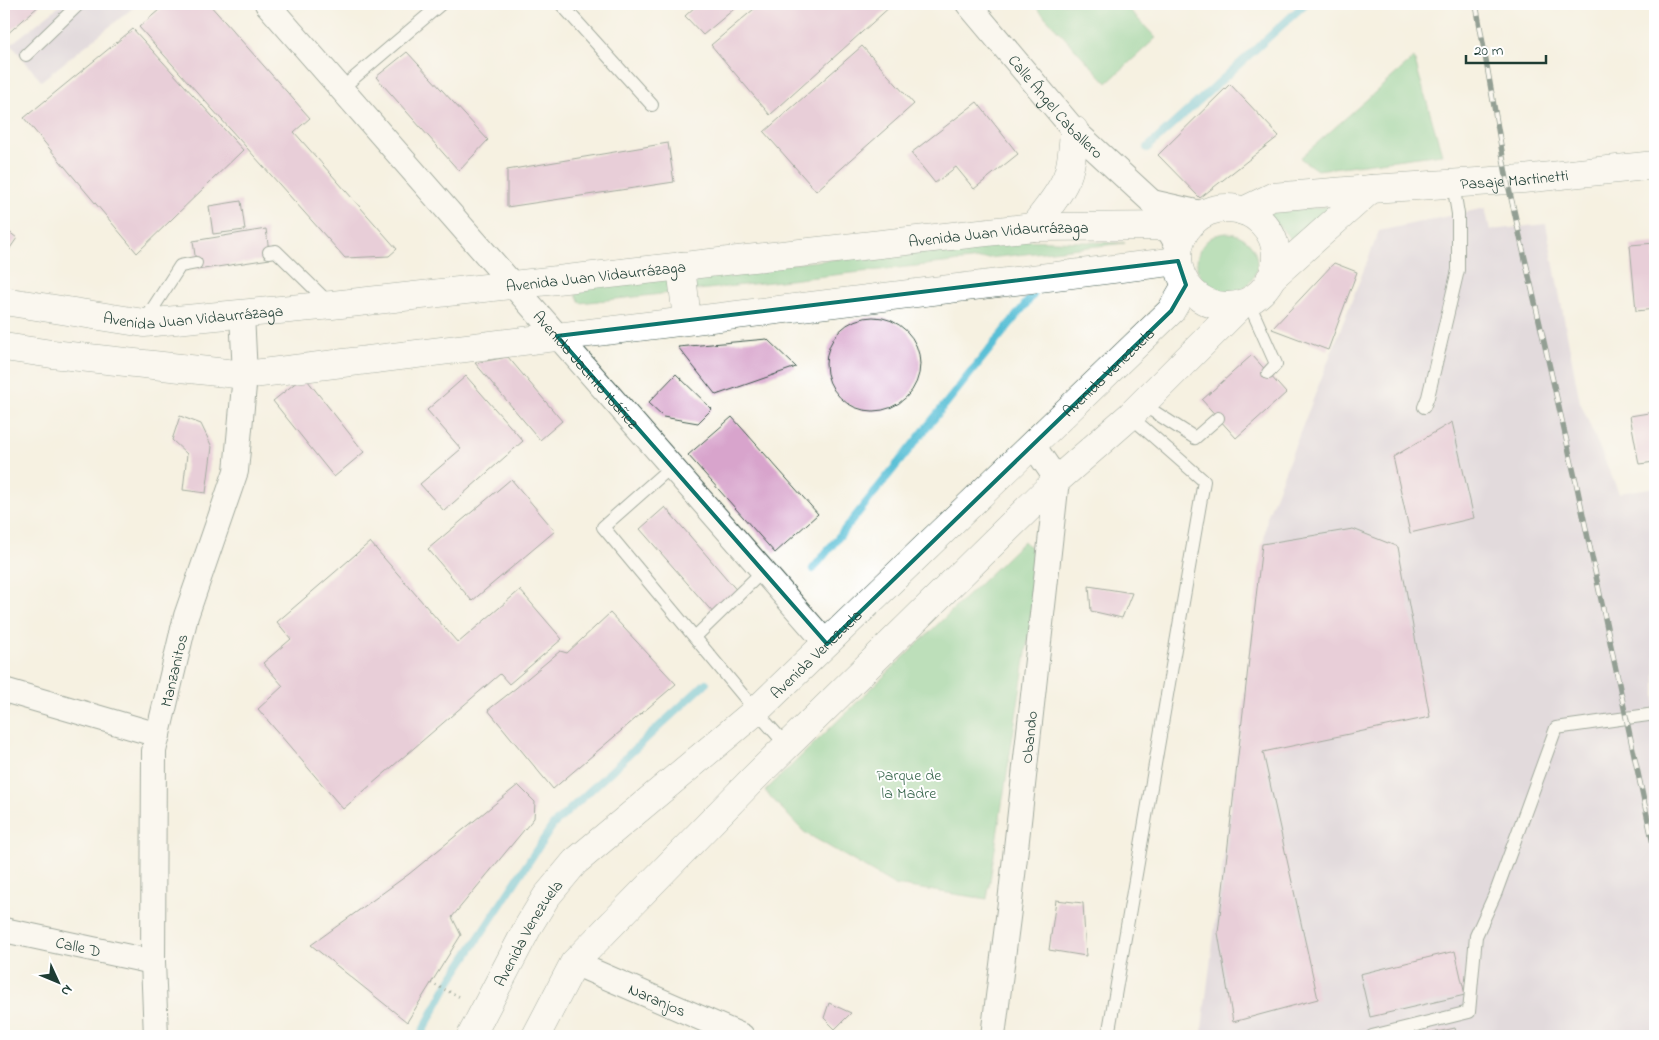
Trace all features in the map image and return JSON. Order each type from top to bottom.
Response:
[{"type":"main road","points":[[1033,227],[1049,207],[1066,180],[1073,148],[1074,130]]},
{"type":"main road","name":"Pasaje Martinetti","points":[[1242,211],[1272,197],[1453,184],[1655,165]]},
{"type":"main road","points":[[1183,243],[1194,294],[1205,301],[1217,305],[1229,306],[1245,302],[1257,296],[1270,278],[1371,189]]},
{"type":"main road","points":[[4,347],[245,375],[687,320],[1183,243],[1217,209],[1230,208],[1257,218],[1268,231],[1274,246],[1275,263],[1270,278]]},
{"type":"main road","name":"Avenida Juan Vidaurrázaga","points":[[4,301],[144,323],[332,305],[1033,227],[1183,243]]},
{"type":"main road","name":"Avenida Venezuela","points":[[471,1036],[533,918],[546,897],[575,862],[756,712],[1171,311],[1183,243]]},
{"type":"main road","points":[[681,266],[687,320]]},
{"type":"main road","points":[[536,1036],[574,963],[788,746],[1058,480],[1136,410],[1245,302]]},
{"type":"street","name":"Avenida Jacinto Ibáñez","points":[[267,4],[827,644]]},
{"type":"street","name":"Calle Ángel Caballero","points":[[968,4],[1074,130],[1152,202],[1183,243]]},
{"type":"street","name":"Calle Ángel Caballero","points":[[1152,202],[1183,243]]},
{"type":"street","name":"Manzanitos","points":[[156,1036],[154,751],[186,616],[236,470],[245,375],[242,314]]},
{"type":"street","points":[[1033,445],[1058,480]]},
{"type":"street","name":"Obando","points":[[993,1036],[1058,480]]},
{"type":"street","points":[[4,690],[158,735]]},
{"type":"street","name":"Calle D","points":[[4,930],[154,962]]},
{"type":"street","name":"Naranjos","points":[[574,963],[742,1036]]},
{"type":"lane","points":[[26,55],[79,4]]},
{"type":"lane","points":[[341,88],[441,4]]},
{"type":"lane","points":[[561,4],[652,105]]},
{"type":"lane","points":[[1424,407],[1428,398],[1458,270],[1458,214],[1453,184]]},
{"type":"lane","points":[[269,252],[276,251],[332,305]]},
{"type":"lane","points":[[144,323],[180,266],[196,263]]},
{"type":"lane","points":[[1245,302],[1276,364],[1268,372]]},
{"type":"lane","points":[[1136,410],[1195,438],[1218,418]]},
{"type":"lane","points":[[1108,1036],[1204,481],[1136,410]]},
{"type":"lane","points":[[672,466],[603,528],[756,712],[788,746]]},
{"type":"lane","points":[[694,637],[763,571]]},
{"type":"lane","points":[[1372,1036],[1469,1012],[1476,936],[1496,892],[1556,728],[1655,714]]},
{"type":"path","points":[[431,984],[462,999]]},
{"type":"highlighted area","points":[[1178,261],[1186,285],[1171,311],[827,644],[557,336]]},
{"type":"shaded area","points":[[62,4],[138,4],[41,81],[11,44]]},
{"type":"shaded area","points":[[1485,208],[1490,230],[1546,224],[1580,402],[1619,493],[1655,487],[1655,1036],[1201,1036],[1267,517],[1379,231]]},
{"type":"green space","points":[[1033,4],[1124,4],[1156,38],[1107,83]]},
{"type":"green space","points":[[1414,58],[1442,154],[1317,170],[1300,158]]},
{"type":"green space","points":[[1335,206],[1291,240],[1263,212]]},
{"type":"green space","points":[[1221,233],[1233,233],[1244,238],[1252,246],[1257,257],[1255,275],[1244,288],[1233,293],[1221,293],[1210,288],[1202,280],[1197,269],[1197,257],[1202,246],[1210,238]]},
{"type":"green space","points":[[1016,240],[1125,243],[580,303],[573,287]]},
{"type":"green space","name":"Parque de la Madre","points":[[1024,541],[1041,559],[987,899],[895,885],[804,832],[765,791]]},
{"type":"building","points":[[4,4],[41,4],[4,37]]},
{"type":"building","points":[[166,4],[209,4],[310,118],[294,132],[397,249],[389,256],[345,258],[139,27]]},
{"type":"building","points":[[698,4],[740,4],[703,35],[685,16]]},
{"type":"building","points":[[760,4],[892,5],[770,115],[711,45]]},
{"type":"building","points":[[133,29],[243,150],[137,253],[24,118]]},
{"type":"building","points":[[862,46],[914,104],[816,191],[764,132]]},
{"type":"building","points":[[407,52],[488,140],[459,171],[376,77]]},
{"type":"building","points":[[1230,84],[1279,136],[1200,198],[1158,155]]},
{"type":"building","points":[[977,102],[1018,154],[974,189],[956,167],[935,183],[911,153]]},
{"type":"building","points":[[668,143],[674,182],[507,207],[507,170]]},
{"type":"building","points":[[241,201],[245,230],[213,234],[209,206]]},
{"type":"building","points":[[4,228],[17,238],[4,257]]},
{"type":"building","points":[[266,229],[270,259],[197,270],[193,241]]},
{"type":"building","points":[[1655,243],[1655,309],[1636,311],[1630,245]]},
{"type":"building","points":[[1334,263],[1357,272],[1328,350],[1272,329]]},
{"type":"building","points":[[873,317],[891,321],[906,331],[916,346],[920,364],[916,382],[906,397],[891,407],[873,411],[855,407],[840,397],[830,382],[826,364],[830,346],[840,331],[855,321]]},
{"type":"building","points":[[767,339],[796,367],[716,395],[678,347]]},
{"type":"building","points":[[1252,355],[1286,393],[1236,438],[1202,400]]},
{"type":"building","points":[[508,357],[562,421],[540,440],[475,363]]},
{"type":"building","points":[[676,374],[712,409],[698,423],[663,417],[648,403]]},
{"type":"building","points":[[304,376],[364,452],[334,477],[273,401]]},
{"type":"building","points":[[466,376],[523,441],[444,511],[420,484],[461,449],[427,410]]},
{"type":"building","points":[[1655,412],[1655,462],[1639,464],[1630,416]]},
{"type":"building","points":[[180,416],[201,424],[212,447],[206,493],[183,490],[187,454],[172,440]]},
{"type":"building","points":[[732,417],[818,514],[775,553],[688,455]]},
{"type":"building","points":[[1452,422],[1474,518],[1410,533],[1393,457]]},
{"type":"building","points":[[511,479],[555,531],[472,601],[428,549]]},
{"type":"building","points":[[665,507],[739,593],[715,615],[640,529]]},
{"type":"building","points":[[1353,529],[1398,547],[1430,717],[1263,752],[1318,999],[1233,1022],[1218,933],[1262,544]]},
{"type":"building","points":[[370,542],[458,643],[520,590],[562,639],[509,684],[500,674],[343,809],[258,709],[283,686],[263,663],[291,639],[277,622]]},
{"type":"building","points":[[1089,586],[1132,593],[1122,618],[1091,611]]},
{"type":"building","points":[[610,613],[676,684],[553,789],[488,710],[560,651],[567,653]]},
{"type":"building","points":[[518,785],[535,802],[534,818],[452,917],[461,935],[407,1022],[311,945],[409,874]]},
{"type":"building","points":[[1056,900],[1083,903],[1086,956],[1049,950]]},
{"type":"building","points":[[1455,951],[1465,995],[1370,1017],[1360,974]]},
{"type":"building","points":[[829,1003],[851,1013],[835,1029],[824,1018]]},
{"type":"building","points":[[1455,1028],[1457,1036],[1423,1036],[1423,1035]]},
{"type":"waterway","points":[[1147,148],[1305,4]]},
{"type":"waterway","points":[[813,569],[1033,295]]},
{"type":"waterway","points":[[420,1036],[448,984],[553,825],[706,683]]},
{"type":"railway","points":[[1476,4],[1507,180],[1576,482],[1655,853]]}]
